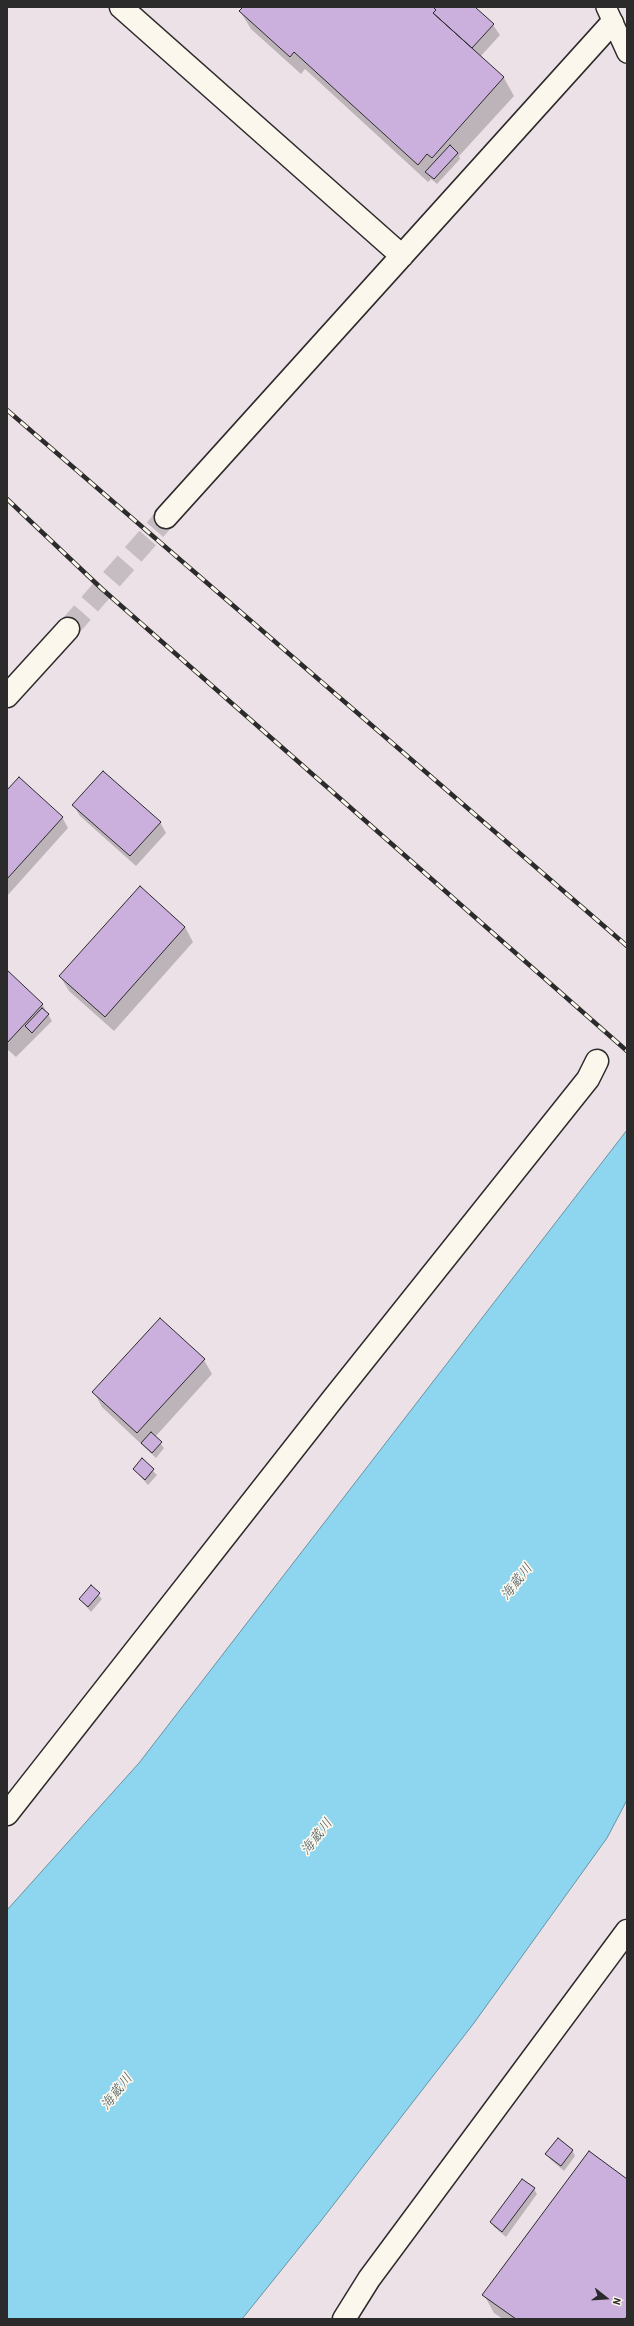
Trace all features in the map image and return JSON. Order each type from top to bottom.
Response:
[{"type":"street","points":[[121,7],[402,256]]},
{"type":"street","points":[[166,517],[402,256],[609,15]]},
{"type":"street","points":[[7,696],[68,629]]},
{"type":"street","points":[[7,1814],[337,1394],[588,1079],[597,1062]]},
{"type":"street","points":[[344,2319],[369,2279],[627,1931]]},
{"type":"lane","points":[[609,15],[627,53]]},
{"type":"water","name":"海蔵川","points":[[627,1130],[627,1800],[607,1838],[474,2023],[320,2222],[242,2319],[7,2319],[7,1910],[139,1763]]},
{"type":"building","points":[[243,7],[433,7],[436,10],[433,13],[504,77],[432,158],[427,154],[418,165],[294,52],[290,57],[239,11]]},
{"type":"building","points":[[433,7],[475,7],[494,24],[472,48],[433,13],[436,10]]},
{"type":"building","points":[[450,145],[458,153],[434,179],[425,172]]},
{"type":"building","points":[[103,771],[161,822],[130,856],[72,805]]},
{"type":"building","points":[[19,777],[63,817],[7,879],[7,790]]},
{"type":"building","points":[[140,886],[185,927],[105,1017],[59,976]]},
{"type":"building","points":[[7,970],[43,1004],[7,1043]]},
{"type":"building","points":[[42,1008],[49,1014],[32,1033],[25,1026]]},
{"type":"building","points":[[160,1318],[205,1359],[137,1433],[92,1392]]},
{"type":"building","points":[[151,1432],[162,1442],[152,1453],[141,1443]]},
{"type":"building","points":[[142,1458],[154,1469],[145,1480],[133,1469]]},
{"type":"building","points":[[91,1585],[100,1593],[88,1607],[79,1599]]},
{"type":"building","points":[[558,2138],[573,2150],[561,2166],[545,2154]]},
{"type":"building","points":[[589,2151],[627,2179],[627,2316],[625,2319],[516,2319],[482,2295]]},
{"type":"building","points":[[522,2179],[535,2188],[502,2232],[490,2222]]},
{"type":"tunnel","points":[[68,629],[166,517]]},
{"type":"railway","points":[[7,410],[627,946]]},
{"type":"railway","points":[[7,499],[102,589],[627,1051]]}]
